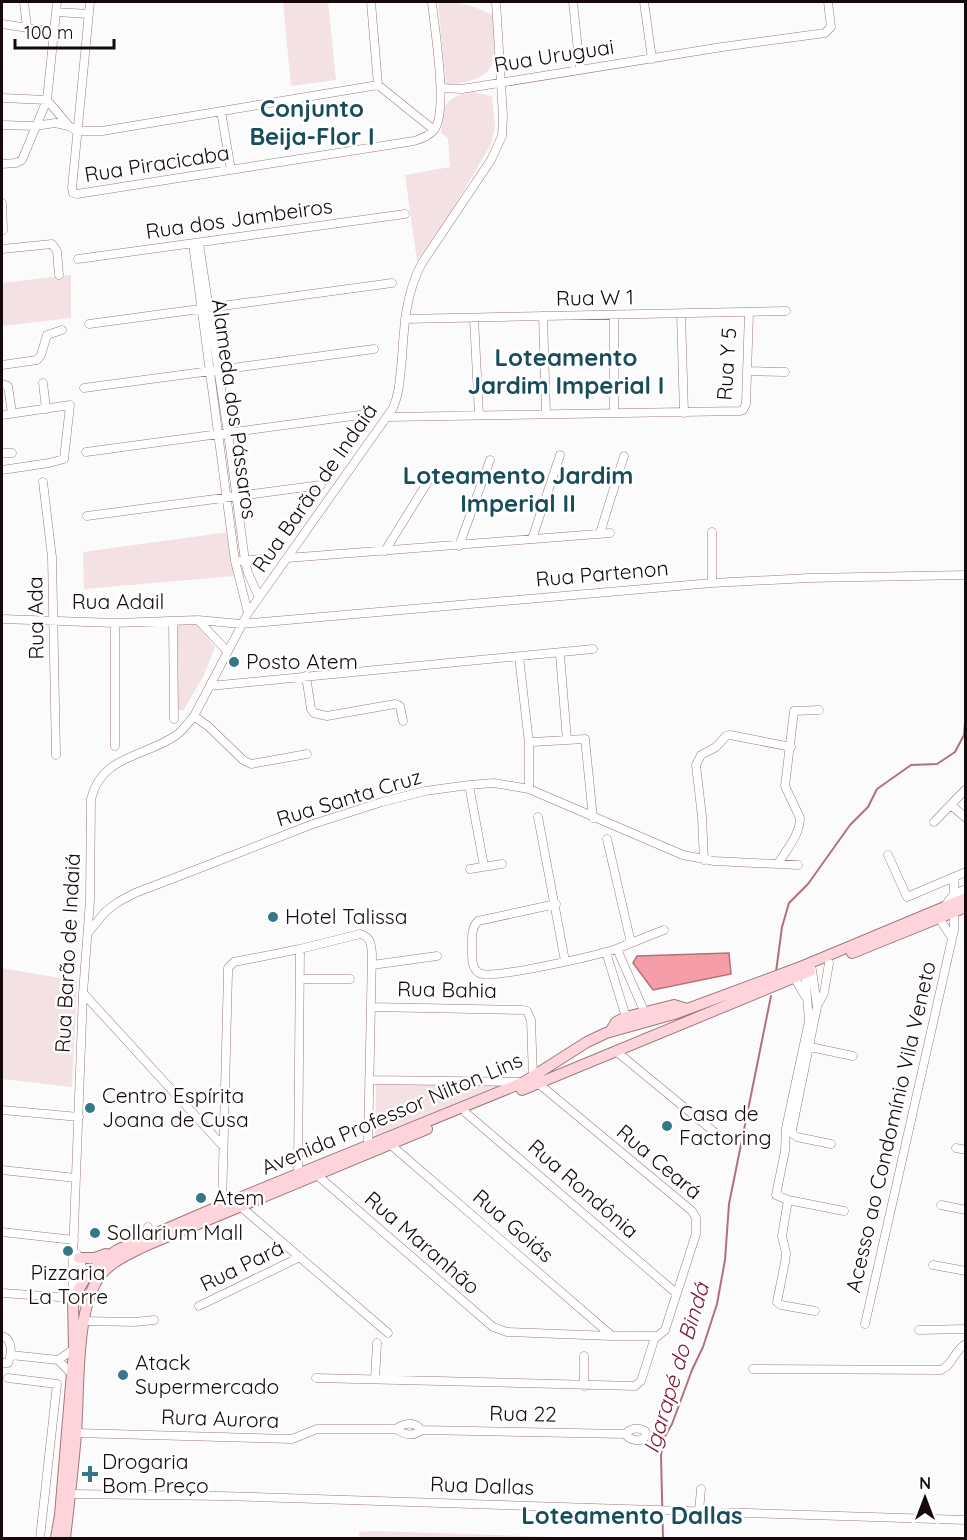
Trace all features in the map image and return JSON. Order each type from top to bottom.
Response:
[{"type":"main road","name":"Avenida Professor Nilton Lins","points":[[781,979],[830,963],[939,918],[966,898]]},
{"type":"main road","name":"Avenida Professor Nilton Lins","points":[[65,1539],[76,1433],[83,1321],[88,1299],[95,1284],[106,1268],[121,1257],[466,1113],[532,1081],[587,1042],[608,1033],[768,984],[949,909],[966,907]]},
{"type":"main road","name":"Avenida Professor Nilton Lins","points":[[73,1299],[86,1277],[100,1263],[117,1250],[136,1242],[148,1232],[532,1081],[615,1053],[768,984]]},
{"type":"main road","points":[[615,1053],[608,1033],[616,1022],[626,1017],[674,1005],[688,1010]]},
{"type":"main road","points":[[587,1042],[596,1060]]},
{"type":"main road","points":[[76,1248],[95,1258],[117,1250]]},
{"type":"main road","points":[[56,1539],[74,1349],[73,1299]]},
{"type":"street","points":[[24,2],[27,28]]},
{"type":"street","points":[[2,164],[22,160],[34,126],[47,100],[57,2]]},
{"type":"street","name":"Rua Piracicaba","points":[[90,2],[73,193],[414,141],[434,130]]},
{"type":"street","points":[[371,2],[378,85],[434,130],[441,111],[441,88],[432,2]]},
{"type":"street","name":"Rua Barão de Indaiá","points":[[73,1299],[83,993],[90,889],[91,800],[94,784],[103,773],[117,763],[179,733],[194,716],[248,613],[387,417],[397,399],[409,290],[422,262],[491,160],[499,144],[503,116],[496,2]]},
{"type":"street","points":[[573,2],[580,70]]},
{"type":"street","points":[[644,2],[652,59]]},
{"type":"street","name":"Rua Uruguai","points":[[441,88],[462,89],[722,47],[825,33],[831,27],[828,2]]},
{"type":"street","points":[[56,13],[89,14]]},
{"type":"street","points":[[2,24],[55,32]]},
{"type":"street","points":[[2,98],[47,100],[69,126],[77,131],[102,131],[378,85]]},
{"type":"street","name":"Rua Uruguai","points":[[441,98],[462,89]]},
{"type":"street","points":[[221,111],[231,170]]},
{"type":"street","points":[[2,125],[34,126],[55,123],[69,126]]},
{"type":"street","points":[[2,203],[3,230]]},
{"type":"street","name":"Rua dos Jambeiros","points":[[78,259],[405,214]]},
{"type":"street","points":[[2,249],[52,244],[57,251],[59,275]]},
{"type":"street","name":"Alameda dos Pássaros","points":[[196,244],[215,371],[228,433],[245,561],[259,597]]},
{"type":"street","points":[[90,324],[392,283]]},
{"type":"street","name":"Rua W 1","points":[[405,319],[786,311]]},
{"type":"street","name":"Rua Y 5","points":[[684,413],[735,412],[745,408],[748,312]]},
{"type":"street","points":[[387,417],[684,413],[681,314]]},
{"type":"street","points":[[614,315],[614,413]]},
{"type":"street","points":[[543,316],[546,414]]},
{"type":"street","points":[[474,318],[479,415]]},
{"type":"street","points":[[2,365],[37,360],[41,355],[47,334],[62,330]]},
{"type":"street","points":[[84,388],[374,349]]},
{"type":"street","name":"Alameda dos Pássaros","points":[[215,371],[219,434],[235,561],[248,613]]},
{"type":"street","points":[[747,371],[785,372]]},
{"type":"street","points":[[43,383],[46,409]]},
{"type":"street","points":[[2,384],[8,386],[12,413]]},
{"type":"street","points":[[2,414],[70,405],[64,459],[2,471]]},
{"type":"street","points":[[86,452],[360,415]]},
{"type":"street","points":[[2,453],[12,453]]},
{"type":"street","points":[[532,539],[560,455]]},
{"type":"street","points":[[600,533],[624,456]]},
{"type":"street","points":[[459,546],[490,460]]},
{"type":"street","name":"Rua Ada","points":[[44,482],[51,546],[56,754]]},
{"type":"street","points":[[385,551],[427,483]]},
{"type":"street","points":[[87,516],[321,485]]},
{"type":"street","points":[[712,532],[712,583]]},
{"type":"street","points":[[287,558],[610,533]]},
{"type":"street","points":[[235,561],[271,558]]},
{"type":"street","name":"Rua Partenon","points":[[241,624],[712,583],[966,575]]},
{"type":"street","name":"Rua Adail","points":[[2,619],[115,623],[198,620],[241,624]]},
{"type":"street","points":[[198,620],[227,651]]},
{"type":"street","points":[[173,621],[174,719]]},
{"type":"street","points":[[115,623],[115,746]]},
{"type":"street","points":[[210,686],[593,649]]},
{"type":"street","points":[[560,655],[567,740]]},
{"type":"street","points":[[519,657],[529,743],[529,789]]},
{"type":"street","points":[[306,676],[311,709],[314,713],[327,716],[398,705],[402,722]]},
{"type":"street","points":[[778,864],[796,834],[800,822],[786,786],[794,711],[819,710]]},
{"type":"street","points":[[194,716],[250,764],[307,754]]},
{"type":"street","points":[[704,860],[696,765],[701,754],[717,747],[726,736],[730,735],[791,747]]},
{"type":"street","points":[[532,742],[585,739],[593,818]]},
{"type":"street","name":"Rua Santa Cruz","points":[[88,933],[105,912],[118,902],[185,873],[313,824],[382,802],[425,791],[469,785],[494,783],[529,789],[663,848],[704,860],[798,865]]},
{"type":"street","points":[[469,785],[484,866]]},
{"type":"street","points":[[934,822],[966,789]]},
{"type":"street","points":[[951,805],[966,818]]},
{"type":"street","points":[[538,817],[565,961]]},
{"type":"street","points":[[607,839],[631,943]]},
{"type":"street","points":[[888,855],[907,897],[960,875]]},
{"type":"street","points":[[470,869],[502,864]]},
{"type":"street","points":[[960,875],[966,882]]},
{"type":"street","points":[[949,909],[960,875]]},
{"type":"street","points":[[954,894],[966,889]]},
{"type":"street","points":[[556,904],[478,921],[473,928],[474,968],[483,974],[497,974],[565,961],[617,949],[664,930]]},
{"type":"street","name":"Acesso ao Condomínio Vila Veneto","points":[[865,1324],[956,923],[949,909]]},
{"type":"street","name":"Acesso ao Condomínio Vila Veneto","points":[[939,918],[952,938]]},
{"type":"street","points":[[222,1204],[228,968],[234,962],[360,934],[371,941],[368,1145]]},
{"type":"street","points":[[298,1174],[300,949]]},
{"type":"street","points":[[617,949],[645,1013]]},
{"type":"street","points":[[606,952],[626,1017]]},
{"type":"street","points":[[372,965],[437,956]]},
{"type":"street","points":[[830,963],[824,993],[817,1007],[792,1130],[797,1137],[831,1144]]},
{"type":"street","points":[[804,973],[817,1007]]},
{"type":"street","points":[[804,973],[809,1011],[808,1032],[786,1128],[786,1151],[776,1195],[788,1200],[844,1211]]},
{"type":"street","points":[[300,979],[350,979]]},
{"type":"street","points":[[617,983],[634,990]]},
{"type":"street","points":[[83,993],[222,1146]]},
{"type":"street","name":"Rua Bahia","points":[[371,1007],[523,1010],[530,1015],[531,1020],[532,1081]]},
{"type":"street","points":[[810,1047],[853,1056]]},
{"type":"street","points":[[615,1053],[724,1140]]},
{"type":"street","points":[[369,1080],[532,1081]]},
{"type":"street","name":"Rua Ceará","points":[[532,1081],[692,1211],[696,1218],[696,1234],[676,1293]]},
{"type":"street","points":[[2,1110],[79,1117]]},
{"type":"street","name":"Rua Rondônia","points":[[466,1113],[676,1293]]},
{"type":"street","name":"Rua Goiás","points":[[391,1145],[612,1336]]},
{"type":"street","points":[[956,1148],[966,1150]]},
{"type":"street","points":[[2,1170],[76,1178]]},
{"type":"street","name":"Rua Maranhão","points":[[317,1175],[487,1323],[507,1332],[612,1336]]},
{"type":"street","points":[[788,1200],[782,1236],[786,1262],[777,1302],[781,1305],[815,1311]]},
{"type":"street","points":[[941,1205],[966,1210]]},
{"type":"street","points":[[240,1206],[388,1333]]},
{"type":"street","points":[[131,1231],[136,1242]]},
{"type":"street","points":[[2,1232],[76,1248]]},
{"type":"street","name":"Rua Barão de Indaiá","points":[[76,1248],[86,1277]]},
{"type":"street","name":"Rua Pará","points":[[199,1306],[300,1257]]},
{"type":"street","points":[[933,1265],[966,1271]]},
{"type":"street","points":[[2,1293],[88,1299]]},
{"type":"street","points":[[612,1336],[658,1336],[665,1330],[676,1293]]},
{"type":"street","points":[[83,1321],[154,1320]]},
{"type":"street","points":[[919,1330],[966,1329]]},
{"type":"street","points":[[2,1336],[8,1338],[10,1342],[8,1363],[2,1363]]},
{"type":"street","points":[[316,1378],[584,1386],[638,1385],[655,1337]]},
{"type":"street","points":[[375,1379],[377,1343]]},
{"type":"street","points":[[753,1369],[941,1370],[950,1364],[958,1349],[966,1344]]},
{"type":"street","points":[[58,1360],[74,1349]]},
{"type":"street","points":[[10,1355],[58,1360],[72,1374]]},
{"type":"street","points":[[584,1356],[584,1386]]},
{"type":"street","points":[[8,1378],[57,1384],[40,1539]]},
{"type":"street","name":"Rura Aurora","points":[[76,1433],[292,1439],[317,1429],[396,1429]]},
{"type":"street","name":"Rua 22","points":[[396,1429],[409,1435],[421,1430],[625,1434]]},
{"type":"street","points":[[699,1511],[701,1489]]},
{"type":"street","name":"Rua Dallas","points":[[70,1494],[245,1497],[966,1520]]},
{"type":"shaded area","points":[[283,2],[328,2],[336,80],[291,86]]},
{"type":"shaded area","points":[[438,2],[470,6],[498,18],[492,64],[489,70],[479,77],[446,86]]},
{"type":"shaded area","points":[[472,92],[492,96],[495,127],[491,144],[450,214],[417,261],[405,175],[450,167],[448,138],[441,133],[444,109],[450,100]]},
{"type":"shaded area","points":[[71,275],[71,318],[2,326],[2,283]]},
{"type":"shaded area","points":[[229,532],[234,576],[84,589],[83,552]]},
{"type":"shaded area","points":[[195,623],[215,647],[203,677],[183,711],[178,709],[178,624]]},
{"type":"shaded area","points":[[729,953],[731,974],[653,990],[633,963],[637,956]]},
{"type":"shaded area","points":[[2,968],[77,981],[72,1087],[2,1079]]},
{"type":"shaded area","points":[[376,1083],[520,1083],[375,1141]]},
{"type":"shaded area","points":[[359,1532],[584,1538],[360,1538]]},
{"type":"waterway","name":"Igarapé do Bindá","points":[[776,972],[782,927],[789,903],[808,884],[850,825],[868,807],[877,789],[911,765],[937,764],[955,752],[964,735],[966,710]]},
{"type":"waterway","name":"Igarapé do Bindá","points":[[663,1538],[661,1455],[664,1438],[672,1424],[703,1347],[717,1304],[725,1260],[729,1204],[771,996]]},
{"type":"place","name":"Posto Atem","points":[[234,662]]},
{"type":"place","name":"Hotel Talissa","points":[[273,917]]},
{"type":"place","name":"Centro Espírita Joana de Cusa","points":[[90,1108]]},
{"type":"place","name":"Casa de Factoring","points":[[667,1126]]},
{"type":"place","name":"Atem","points":[[201,1198]]},
{"type":"place","name":"Sollarium Mall","points":[[95,1233]]},
{"type":"place","name":"Pizzaria La Torre","points":[[68,1251]]},
{"type":"place","name":"Atack Supermercado","points":[[123,1375]]},
{"type":"place","name":"Drogaria Bom Preço","points":[[90,1474]]},
{"type":"district","name":"Conjunto Beija-Flor I","points":[[312,123]]},
{"type":"district","name":"Loteamento Jardim Imperial I","points":[[566,372]]},
{"type":"district","name":"Loteamento Jardim Imperial II","points":[[518,490]]},
{"type":"district","name":"Loteamento Dallas","points":[[632,1516]]}]
